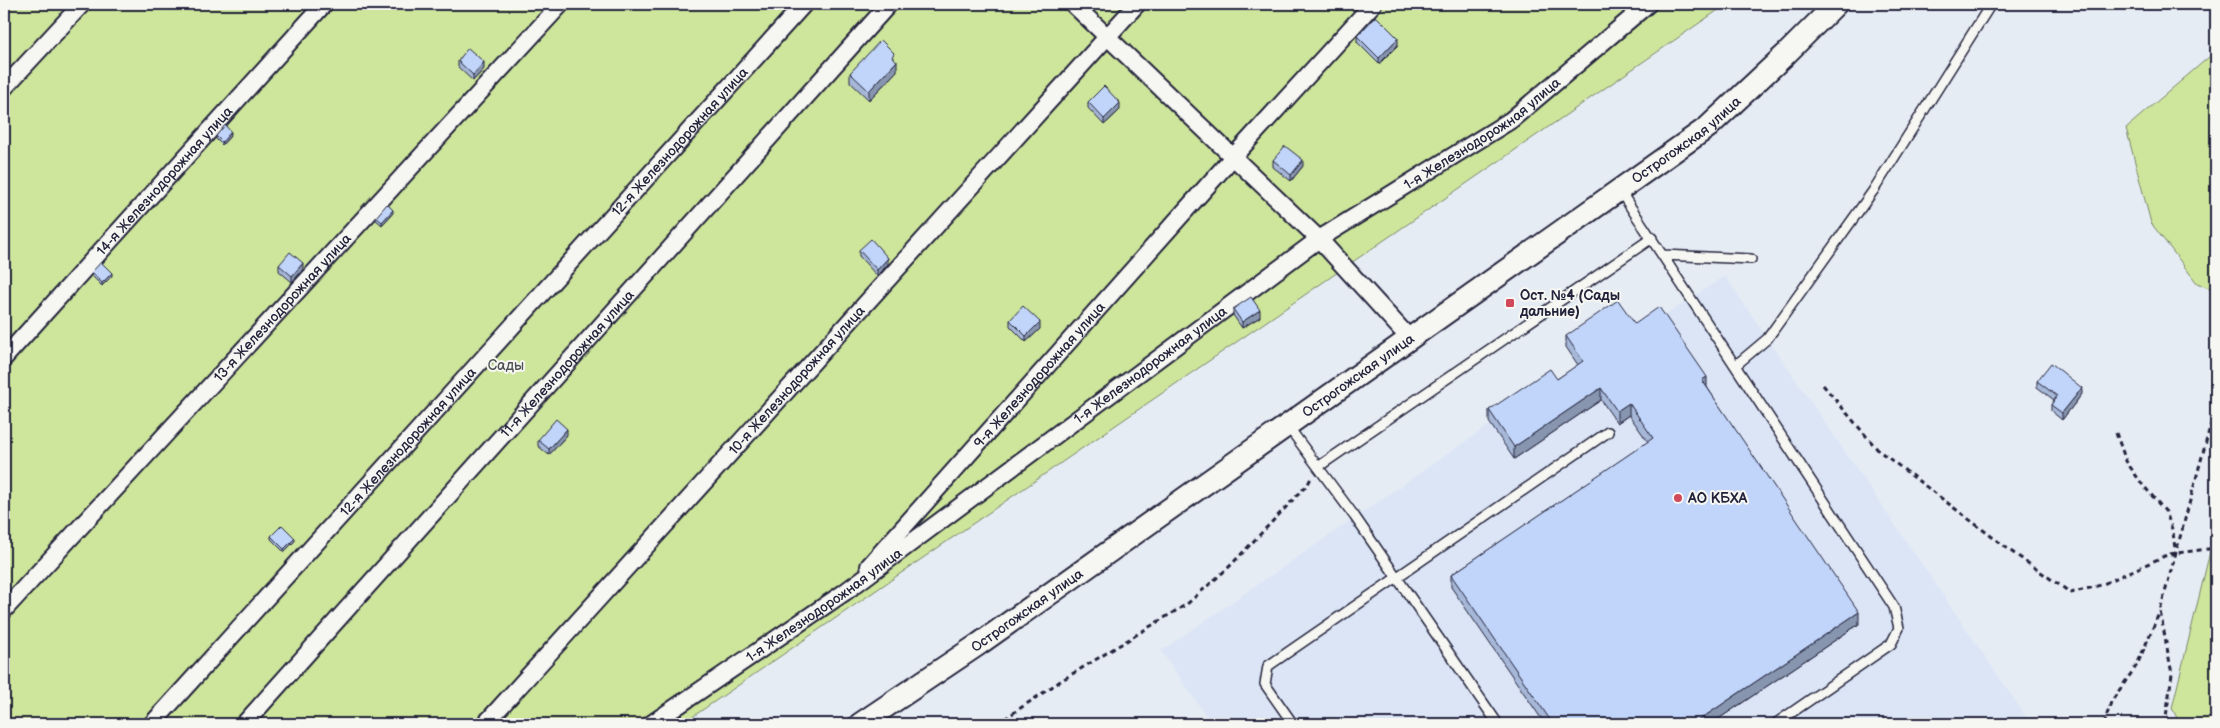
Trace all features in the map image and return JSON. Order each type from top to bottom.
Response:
[{"type":"street","points":[[4,88],[82,4]]},
{"type":"street","name":"14-я Железнодорожная улица","points":[[4,358],[324,4]]},
{"type":"street","name":"13-я Железнодорожная улица","points":[[4,610],[561,4]]},
{"type":"street","name":"12-я Железнодорожная улица","points":[[152,724],[804,4]]},
{"type":"street","name":"11-я Железнодорожная улица","points":[[244,724],[889,4]]},
{"type":"street","points":[[1073,4],[1319,239],[1410,339]]},
{"type":"street","name":"10-я Железнодорожная улица","points":[[484,724],[1137,4]]},
{"type":"street","name":"9-я Железнодорожная улица","points":[[846,592],[1233,157],[1373,4]]},
{"type":"street","name":"1-я Железнодорожная улица","points":[[651,724],[846,592],[1319,239],[1511,120],[1648,4]]},
{"type":"street","name":"Острогожская улица","points":[[860,724],[979,644],[1708,127],[1786,55],[1836,4]]},
{"type":"lane","points":[[1736,365],[1766,339],[1872,191],[1991,4]]},
{"type":"lane","points":[[1620,191],[1894,606],[1899,628],[1891,644],[1775,724]]},
{"type":"lane","points":[[1318,467],[1652,238]]},
{"type":"lane","points":[[1663,255],[1752,259]]},
{"type":"lane","points":[[1287,424],[1355,517],[1498,724]]},
{"type":"lane","points":[[1292,724],[1265,684],[1268,666],[1608,432]]},
{"type":"path","points":[[1823,385],[1878,450],[2012,552],[2071,593],[2101,586],[2176,552],[2204,551],[2216,548]]},
{"type":"path","points":[[2104,724],[2111,702],[2137,665],[2160,611],[2216,405]]},
{"type":"path","points":[[2116,433],[2126,461],[2142,484],[2166,512],[2173,532],[2176,552]]},
{"type":"path","points":[[997,724],[1059,682],[1187,604],[1228,567],[1275,519],[1308,484],[1318,467]]},
{"type":"path","points":[[2160,611],[2172,674],[2165,724]]},
{"type":"shaded area","points":[[1725,276],[2031,724],[1212,724],[1161,651],[1491,424],[1489,422],[1550,381],[1583,373],[1566,347],[1618,312],[1635,335]]},
{"type":"green space","name":"Сады","points":[[4,4],[1727,4],[682,724],[4,724]]},
{"type":"green space","points":[[2216,51],[2216,291],[2197,283],[2151,223],[2126,128]]},
{"type":"green space","points":[[2216,527],[2216,724],[2180,724],[2172,708]]},
{"type":"building","points":[[1376,16],[1398,38],[1379,58],[1357,36]]},
{"type":"building","points":[[881,40],[894,53],[892,57],[897,61],[869,91],[850,73]]},
{"type":"building","points":[[468,48],[484,62],[473,75],[458,61]]},
{"type":"building","points":[[1104,86],[1120,103],[1104,119],[1088,102]]},
{"type":"building","points":[[225,125],[231,132],[222,142],[216,136]]},
{"type":"building","points":[[1285,146],[1303,160],[1291,175],[1273,160]]},
{"type":"building","points":[[387,204],[393,210],[382,222],[376,217]]},
{"type":"building","points":[[871,239],[888,258],[877,270],[859,250]]},
{"type":"building","points":[[290,252],[303,263],[292,276],[279,265]]},
{"type":"building","points":[[101,262],[112,273],[102,283],[92,272]]},
{"type":"building","points":[[1251,297],[1260,310],[1242,322],[1233,309]]},
{"type":"building","name":"АО КБХА","points":[[1618,300],[1635,324],[1659,307],[1707,377],[1702,380],[1859,612],[1693,724],[1553,724],[1451,575],[1653,438],[1629,403],[1617,411],[1601,388],[1514,447],[1489,410],[1550,369],[1557,379],[1583,361],[1566,336]]},
{"type":"building","points":[[1023,306],[1040,322],[1026,336],[1010,320]]},
{"type":"building","points":[[2051,363],[2082,388],[2062,413],[2051,405],[2057,396],[2037,381]]},
{"type":"building","points":[[556,419],[567,429],[549,449],[538,440]]},
{"type":"building","points":[[282,525],[295,538],[284,549],[271,536]]},
{"type":"place","name":"Ост. №4 (Сады дальние)","points":[[1510,303]]},
{"type":"place","name":"АО КБХА","points":[[1678,498]]}]
